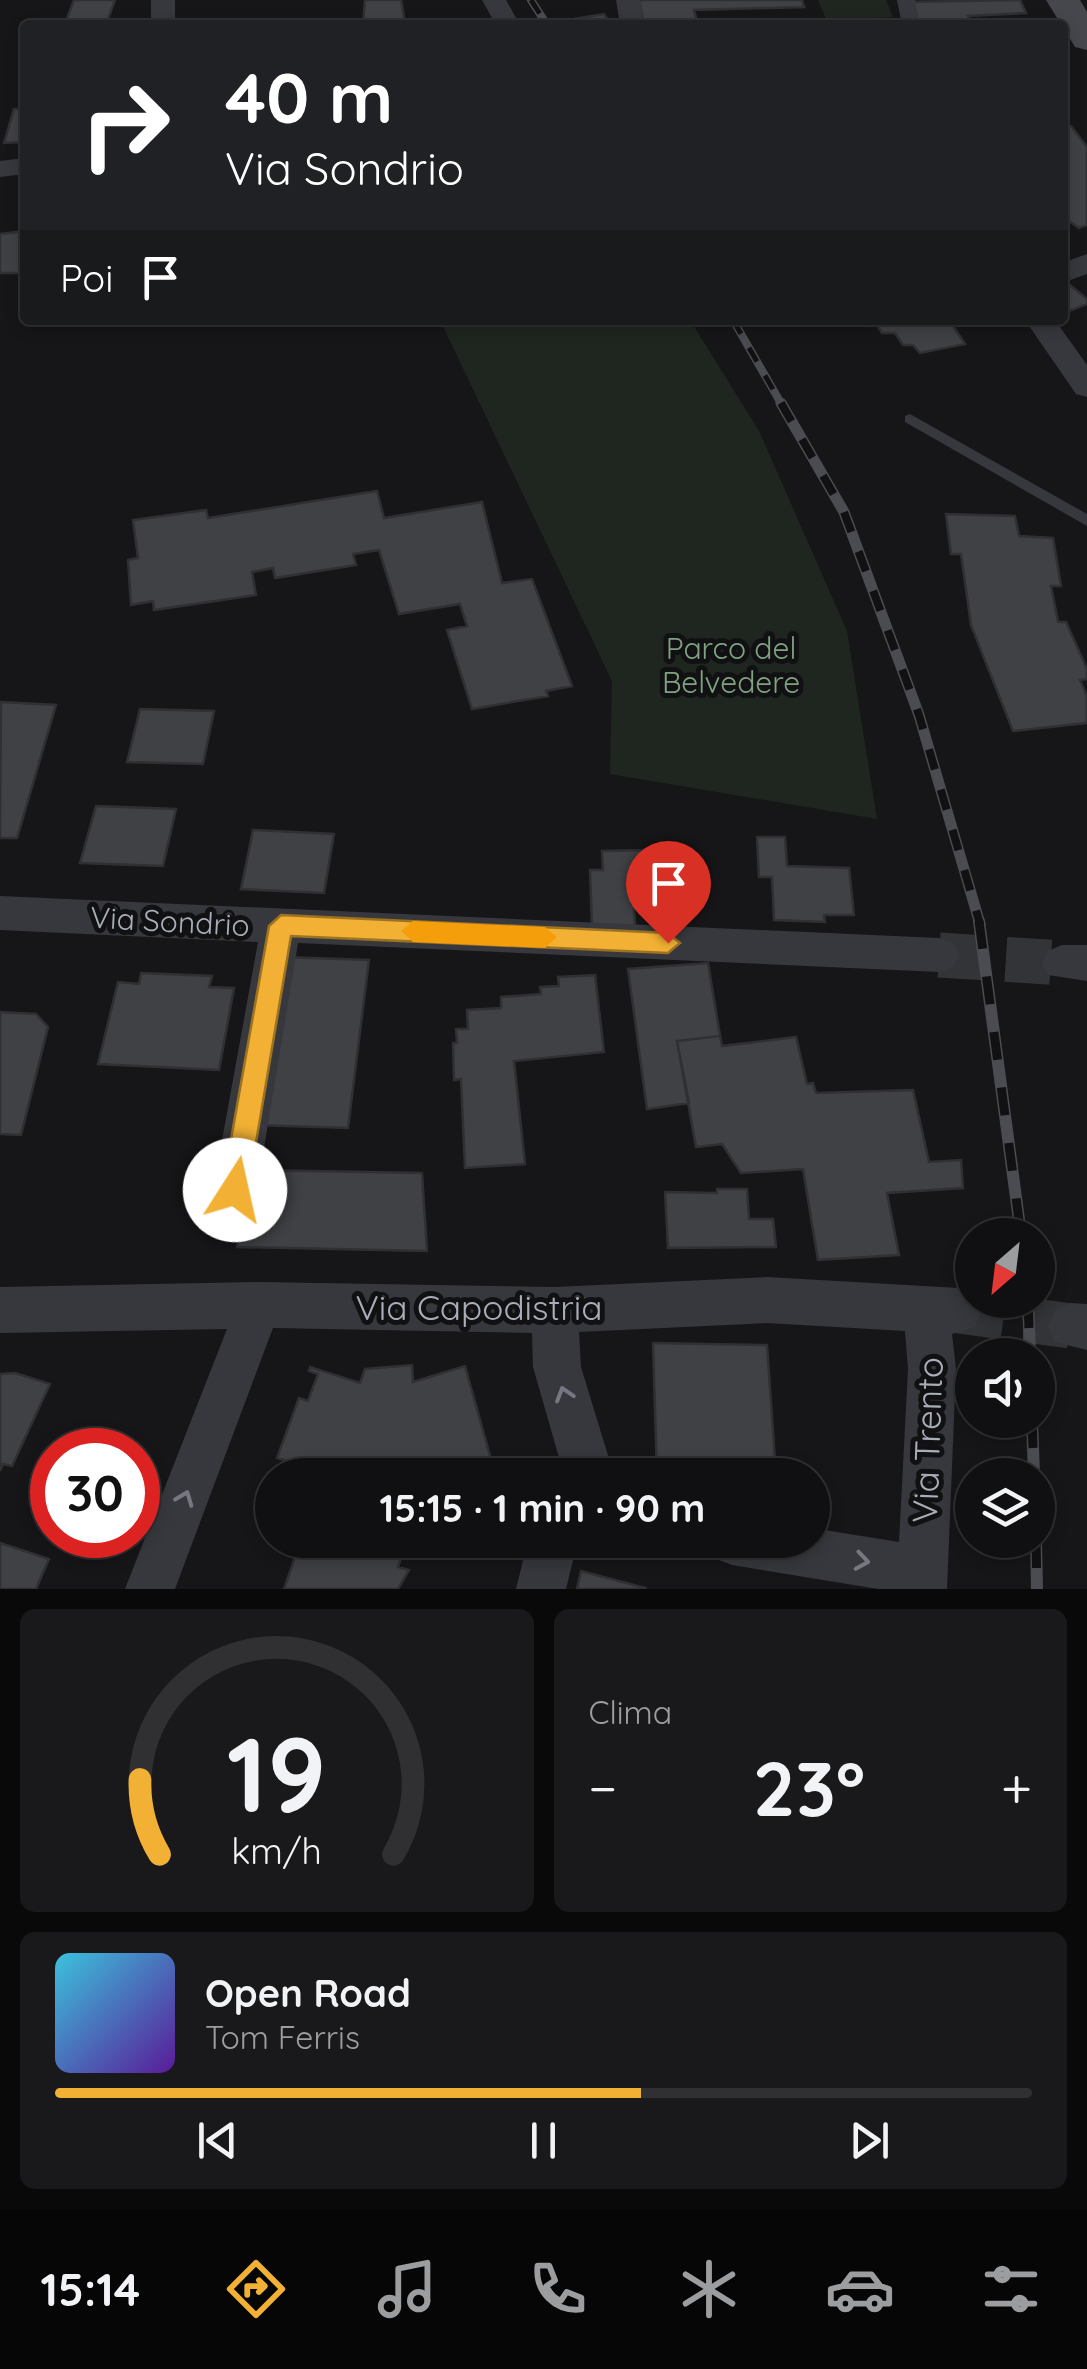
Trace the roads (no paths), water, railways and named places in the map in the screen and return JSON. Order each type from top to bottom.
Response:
[{"type":"main road","points":[[1064,0],[1087,40]]},
{"type":"street","points":[[1044,325],[1087,387]]},
{"type":"street","name":"Via Sondrio","points":[[0,913],[939,955]]},
{"type":"street","points":[[235,1190],[281,926]]},
{"type":"street","name":"Via Capodistria","points":[[0,1310],[259,1306],[555,1310],[768,1300],[943,1310]]},
{"type":"street","points":[[150,1589],[259,1306]]},
{"type":"street","points":[[555,1310],[556,1367],[584,1458]]},
{"type":"street","name":"Via Trento","points":[[818,1558],[922,1580],[932,1369],[943,1310]]},
{"type":"street","points":[[540,1589],[548,1558]]},
{"type":"lane","points":[[910,419],[1087,521]]},
{"type":"tunnel","points":[[939,955],[1062,963]]},
{"type":"tunnel","points":[[1011,1318],[1071,1326]]},
{"type":"railway","points":[[531,0],[544,20]]},
{"type":"railway","points":[[736,325],[782,405]]},
{"type":"railway","points":[[781,403],[844,512],[919,715],[980,924]]},
{"type":"railway","points":[[979,921],[1019,1218]]},
{"type":"railway","points":[[1029,1318],[1029,1338]]},
{"type":"railway","points":[[1033,1438],[1033,1458]]},
{"type":"railway","points":[[1036,1558],[1037,1589]]},
{"type":"park label","name":"Parco del Belvedere","points":[[731,665]]}]
